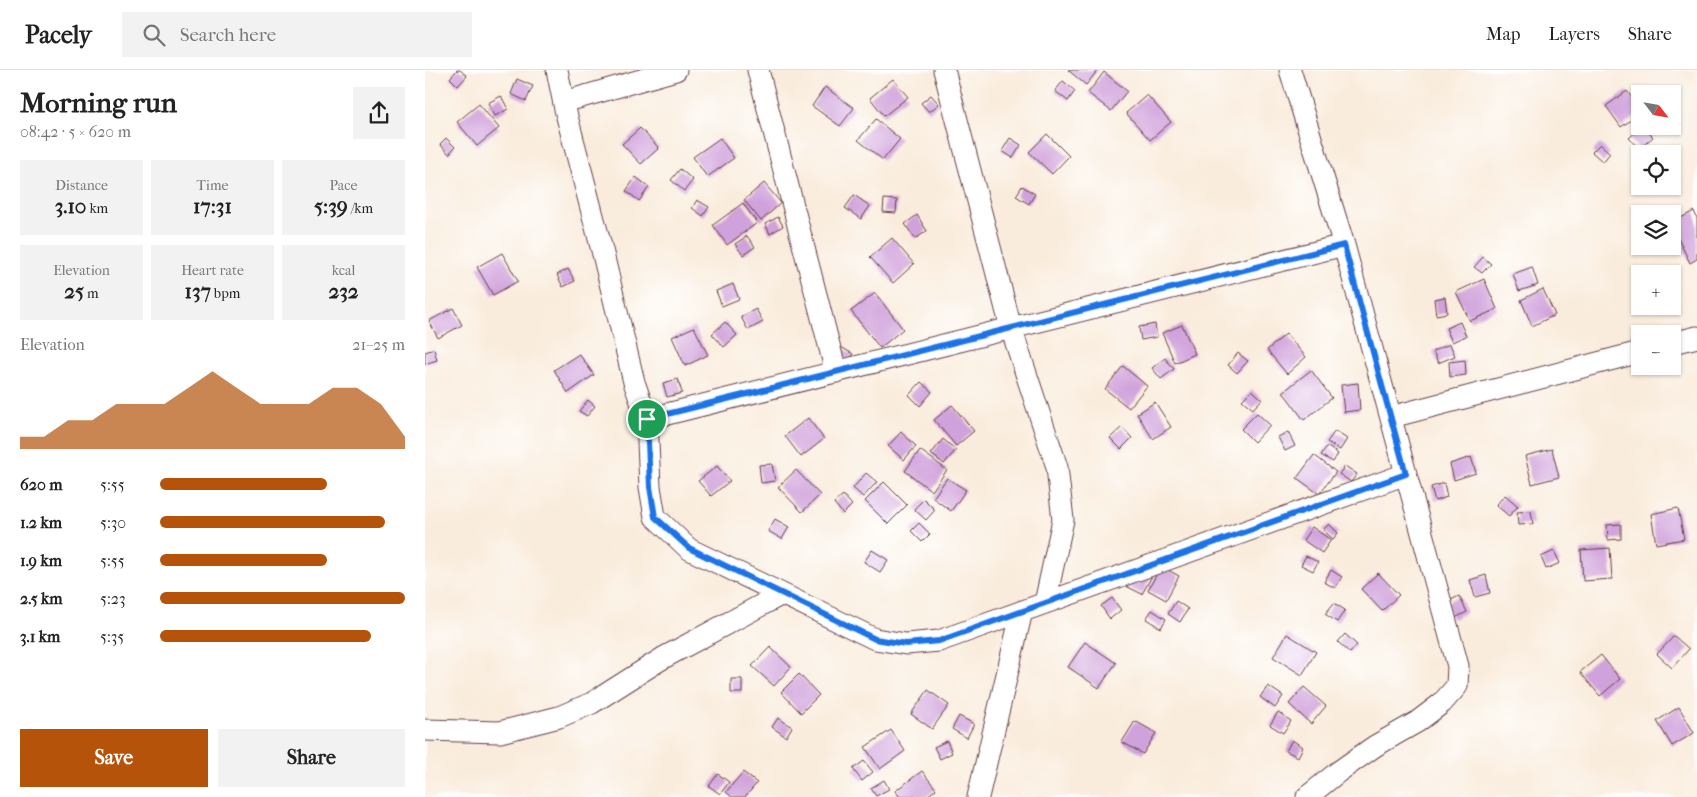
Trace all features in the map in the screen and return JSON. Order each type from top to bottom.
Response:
[{"type":"street","points":[[557,70],[634,382],[647,419],[650,487],[655,517],[689,548],[875,639],[906,644],[939,641],[1406,474]]},
{"type":"street","points":[[564,102],[676,70]]},
{"type":"street","points":[[758,70],[836,372]]},
{"type":"street","points":[[944,70],[1011,328],[1057,467],[1063,520],[1045,603]]},
{"type":"street","points":[[1290,70],[1344,245],[1458,666],[1457,686],[1442,703],[1417,722],[1375,746],[1337,772],[1307,797]]},
{"type":"street","points":[[647,419],[1344,245]]},
{"type":"street","points":[[1681,341],[1697,337]]},
{"type":"street","points":[[1391,417],[1631,354]]},
{"type":"street","points":[[425,730],[500,732],[559,717],[592,703],[663,658],[782,594]]},
{"type":"street","points":[[978,797],[1022,611]]},
{"type":"building","points":[[457,70],[460,70],[467,76],[458,86],[450,78]]},
{"type":"building","points":[[1068,70],[1098,70],[1086,85]]},
{"type":"building","points":[[1104,72],[1127,91],[1111,111],[1088,93]]},
{"type":"building","points":[[517,79],[533,86],[526,101],[511,94]]},
{"type":"building","points":[[893,79],[908,97],[884,116],[870,98]]},
{"type":"building","points":[[1063,81],[1075,91],[1068,101],[1055,91]]},
{"type":"building","points":[[825,87],[854,108],[840,126],[812,106]]},
{"type":"building","points":[[1627,91],[1631,97],[1631,120],[1621,127],[1606,106]]},
{"type":"building","points":[[931,95],[939,104],[929,112],[921,103]]},
{"type":"building","points":[[1147,95],[1171,122],[1150,140],[1126,113]]},
{"type":"building","points":[[501,96],[508,109],[495,116],[488,103]]},
{"type":"building","points":[[479,104],[499,128],[477,146],[457,122]]},
{"type":"building","points":[[876,119],[900,139],[883,160],[858,140]]},
{"type":"building","points":[[640,128],[659,148],[641,164],[622,144]]},
{"type":"building","points":[[1047,134],[1069,156],[1052,174],[1029,152]]},
{"type":"building","points":[[1632,135],[1651,135],[1653,137],[1644,145],[1635,145],[1629,138]]},
{"type":"building","points":[[446,138],[455,147],[449,154],[440,144]]},
{"type":"building","points":[[720,138],[734,158],[707,177],[693,157]]},
{"type":"building","points":[[1010,138],[1021,145],[1013,158],[1002,151]]},
{"type":"building","points":[[1600,144],[1610,153],[1603,162],[1592,152]]},
{"type":"building","points":[[680,169],[693,180],[684,191],[671,180]]},
{"type":"building","points":[[636,177],[649,187],[639,201],[626,191]]},
{"type":"building","points":[[764,183],[781,203],[761,221],[744,200]]},
{"type":"building","points":[[1022,186],[1035,194],[1029,204],[1016,196]]},
{"type":"building","points":[[854,195],[870,206],[861,219],[845,208]]},
{"type":"building","points":[[884,199],[897,200],[896,213],[883,212]]},
{"type":"building","points":[[697,200],[709,207],[703,216],[692,208]]},
{"type":"building","points":[[743,203],[757,223],[727,245],[713,225]]},
{"type":"building","points":[[1694,211],[1697,218],[1697,259],[1690,263],[1681,244],[1681,218]]},
{"type":"building","points":[[917,215],[927,231],[915,239],[905,224]]},
{"type":"building","points":[[778,217],[783,226],[770,234],[765,224]]},
{"type":"building","points":[[747,236],[755,247],[743,255],[735,244]]},
{"type":"building","points":[[892,238],[914,264],[893,283],[870,257]]},
{"type":"building","points":[[502,253],[518,281],[493,295],[477,267]]},
{"type":"building","points":[[1483,257],[1491,264],[1482,273],[1474,267]]},
{"type":"building","points":[[1532,267],[1538,285],[1519,291],[1513,274]]},
{"type":"building","points":[[568,269],[575,281],[563,287],[557,275]]},
{"type":"building","points":[[1484,279],[1497,309],[1470,321],[1456,292]]},
{"type":"building","points":[[733,284],[739,299],[722,306],[716,291]]},
{"type":"building","points":[[1543,289],[1555,315],[1532,326],[1521,300]]},
{"type":"building","points":[[875,293],[903,329],[880,348],[851,311]]},
{"type":"building","points":[[1445,297],[1447,313],[1436,315],[1434,299]]},
{"type":"building","points":[[453,308],[462,325],[438,338],[429,321]]},
{"type":"building","points":[[756,309],[763,322],[748,330],[741,317]]},
{"type":"building","points":[[725,322],[737,335],[724,347],[712,334]]},
{"type":"building","points":[[1460,322],[1466,336],[1452,342],[1446,328]]},
{"type":"building","points":[[1155,324],[1157,337],[1141,340],[1139,327]]},
{"type":"building","points":[[1182,325],[1195,354],[1175,363],[1162,333]]},
{"type":"building","points":[[694,327],[708,355],[685,366],[672,337]]},
{"type":"building","points":[[1286,334],[1306,357],[1287,374],[1267,350]]},
{"type":"building","points":[[1450,344],[1455,356],[1438,363],[1433,351]]},
{"type":"building","points":[[839,346],[853,354],[848,363],[834,355]]},
{"type":"building","points":[[434,349],[437,360],[425,364],[425,352]]},
{"type":"building","points":[[1238,353],[1248,361],[1237,373],[1228,365]]},
{"type":"building","points":[[579,354],[594,375],[568,393],[554,370]]},
{"type":"building","points":[[1165,358],[1174,369],[1161,379],[1152,368]]},
{"type":"building","points":[[1465,360],[1466,375],[1450,377],[1449,362]]},
{"type":"building","points":[[1123,366],[1147,386],[1129,408],[1105,389]]},
{"type":"building","points":[[1311,370],[1332,398],[1304,420],[1283,392]]},
{"type":"building","points":[[678,379],[682,393],[667,397],[663,383]]},
{"type":"building","points":[[921,382],[932,392],[920,406],[909,395]]},
{"type":"building","points":[[1358,383],[1360,410],[1344,412],[1341,385]]},
{"type":"building","points":[[1252,390],[1262,399],[1253,409],[1242,400]]},
{"type":"building","points":[[588,400],[595,406],[587,416],[579,411]]},
{"type":"building","points":[[1155,402],[1171,427],[1153,439],[1137,414]]},
{"type":"building","points":[[952,405],[974,431],[956,446],[934,420]]},
{"type":"building","points":[[1257,413],[1270,425],[1254,442],[1241,429]]},
{"type":"building","points":[[808,418],[824,439],[801,457],[785,436]]},
{"type":"building","points":[[1122,427],[1132,438],[1121,449],[1110,438]]},
{"type":"building","points":[[1335,431],[1347,439],[1340,450],[1327,442]]},
{"type":"building","points":[[901,432],[916,446],[904,460],[888,446]]},
{"type":"building","points":[[1288,432],[1295,446],[1285,451],[1278,437]]},
{"type":"building","points":[[943,439],[956,450],[944,464],[931,454]]},
{"type":"building","points":[[1327,446],[1338,454],[1333,462],[1321,455]]},
{"type":"building","points":[[1552,449],[1559,477],[1532,484],[1525,456]]},
{"type":"building","points":[[920,450],[947,470],[932,491],[905,471]]},
{"type":"building","points":[[1314,455],[1336,472],[1319,494],[1297,478]]},
{"type":"building","points":[[1471,457],[1476,473],[1454,480],[1450,464]]},
{"type":"building","points":[[772,464],[775,481],[761,483],[759,465]]},
{"type":"building","points":[[717,466],[730,481],[711,496],[698,481]]},
{"type":"building","points":[[1345,466],[1357,474],[1351,482],[1339,474]]},
{"type":"building","points":[[796,470],[820,495],[802,512],[778,487]]},
{"type":"building","points":[[866,473],[877,482],[863,497],[853,488]]},
{"type":"building","points":[[947,478],[966,490],[951,511],[933,498]]},
{"type":"building","points":[[884,482],[907,505],[888,524],[865,501]]},
{"type":"building","points":[[1444,483],[1447,497],[1435,501],[1431,487]]},
{"type":"building","points":[[843,495],[852,505],[843,514],[834,503]]},
{"type":"building","points":[[1505,495],[1518,506],[1509,516],[1496,505]]},
{"type":"building","points":[[924,499],[935,510],[926,520],[914,509]]},
{"type":"building","points":[[1678,508],[1684,539],[1656,544],[1651,514]]},
{"type":"building","points":[[1531,511],[1533,524],[1518,525],[1517,512]]},
{"type":"building","points":[[775,519],[789,527],[782,539],[768,531]]},
{"type":"building","points":[[919,523],[930,534],[922,542],[911,531]]},
{"type":"building","points":[[1329,524],[1338,533],[1333,539],[1323,530]]},
{"type":"building","points":[[1621,524],[1621,539],[1608,540],[1607,525]]},
{"type":"building","points":[[1312,527],[1331,540],[1322,553],[1303,540]]},
{"type":"building","points":[[1610,548],[1612,579],[1583,581],[1581,550]]},
{"type":"building","points":[[872,550],[888,560],[880,572],[864,562]]},
{"type":"building","points":[[1554,551],[1560,563],[1546,569],[1541,557]]},
{"type":"building","points":[[1306,556],[1318,562],[1313,571],[1301,565]]},
{"type":"building","points":[[1161,566],[1179,576],[1166,600],[1148,590]]},
{"type":"building","points":[[1137,567],[1152,576],[1142,594],[1126,586]]},
{"type":"building","points":[[1331,570],[1342,577],[1335,588],[1324,582]]},
{"type":"building","points":[[1378,573],[1399,595],[1382,611],[1361,589]]},
{"type":"building","points":[[1486,575],[1490,593],[1475,597],[1470,580]]},
{"type":"building","points":[[1459,596],[1467,612],[1453,619],[1445,603]]},
{"type":"building","points":[[1112,598],[1121,610],[1110,619],[1101,606]]},
{"type":"building","points":[[1176,601],[1188,609],[1180,622],[1168,614]]},
{"type":"building","points":[[1334,603],[1345,610],[1337,622],[1325,614]]},
{"type":"building","points":[[1152,610],[1166,619],[1161,628],[1146,619]]},
{"type":"building","points":[[1287,634],[1316,652],[1302,675],[1273,657]]},
{"type":"building","points":[[1345,634],[1357,645],[1350,653],[1338,642]]},
{"type":"building","points":[[1674,636],[1689,649],[1672,668],[1657,654]]},
{"type":"building","points":[[1085,642],[1116,663],[1099,688],[1068,667]]},
{"type":"building","points":[[770,647],[791,667],[774,686],[752,666]]},
{"type":"building","points":[[1601,655],[1620,679],[1600,696],[1580,672]]},
{"type":"building","points":[[799,674],[819,695],[801,713],[781,692]]},
{"type":"building","points":[[731,679],[742,679],[742,693],[731,693]]},
{"type":"building","points":[[1268,686],[1283,696],[1275,708],[1260,697]]},
{"type":"building","points":[[1304,687],[1326,706],[1311,724],[1289,704]]},
{"type":"building","points":[[928,690],[949,705],[932,729],[911,714]]},
{"type":"building","points":[[1679,707],[1694,733],[1672,746],[1657,721]]},
{"type":"building","points":[[1278,712],[1291,721],[1283,733],[1270,725]]},
{"type":"building","points":[[959,716],[974,724],[967,738],[952,729]]},
{"type":"building","points":[[778,718],[792,727],[786,737],[772,727]]},
{"type":"building","points":[[1135,721],[1156,733],[1143,754],[1122,742]]},
{"type":"building","points":[[891,730],[905,751],[880,769],[865,747]]},
{"type":"building","points":[[1292,740],[1303,747],[1298,757],[1286,751]]},
{"type":"building","points":[[947,741],[952,753],[940,759],[934,747]]},
{"type":"building","points":[[864,761],[873,772],[862,781],[853,769]]},
{"type":"building","points":[[922,771],[936,789],[926,797],[900,797],[895,791]]},
{"type":"building","points":[[743,772],[757,783],[745,797],[732,797],[726,792]]},
{"type":"building","points":[[718,774],[729,782],[720,794],[709,786]]},
{"type":"building","points":[[884,780],[889,789],[876,796],[871,788]]},
{"type":"route","points":[[1344,245],[1406,474],[939,641],[906,644],[875,639],[689,548],[655,517],[650,487],[647,419],[1344,245]]}]
